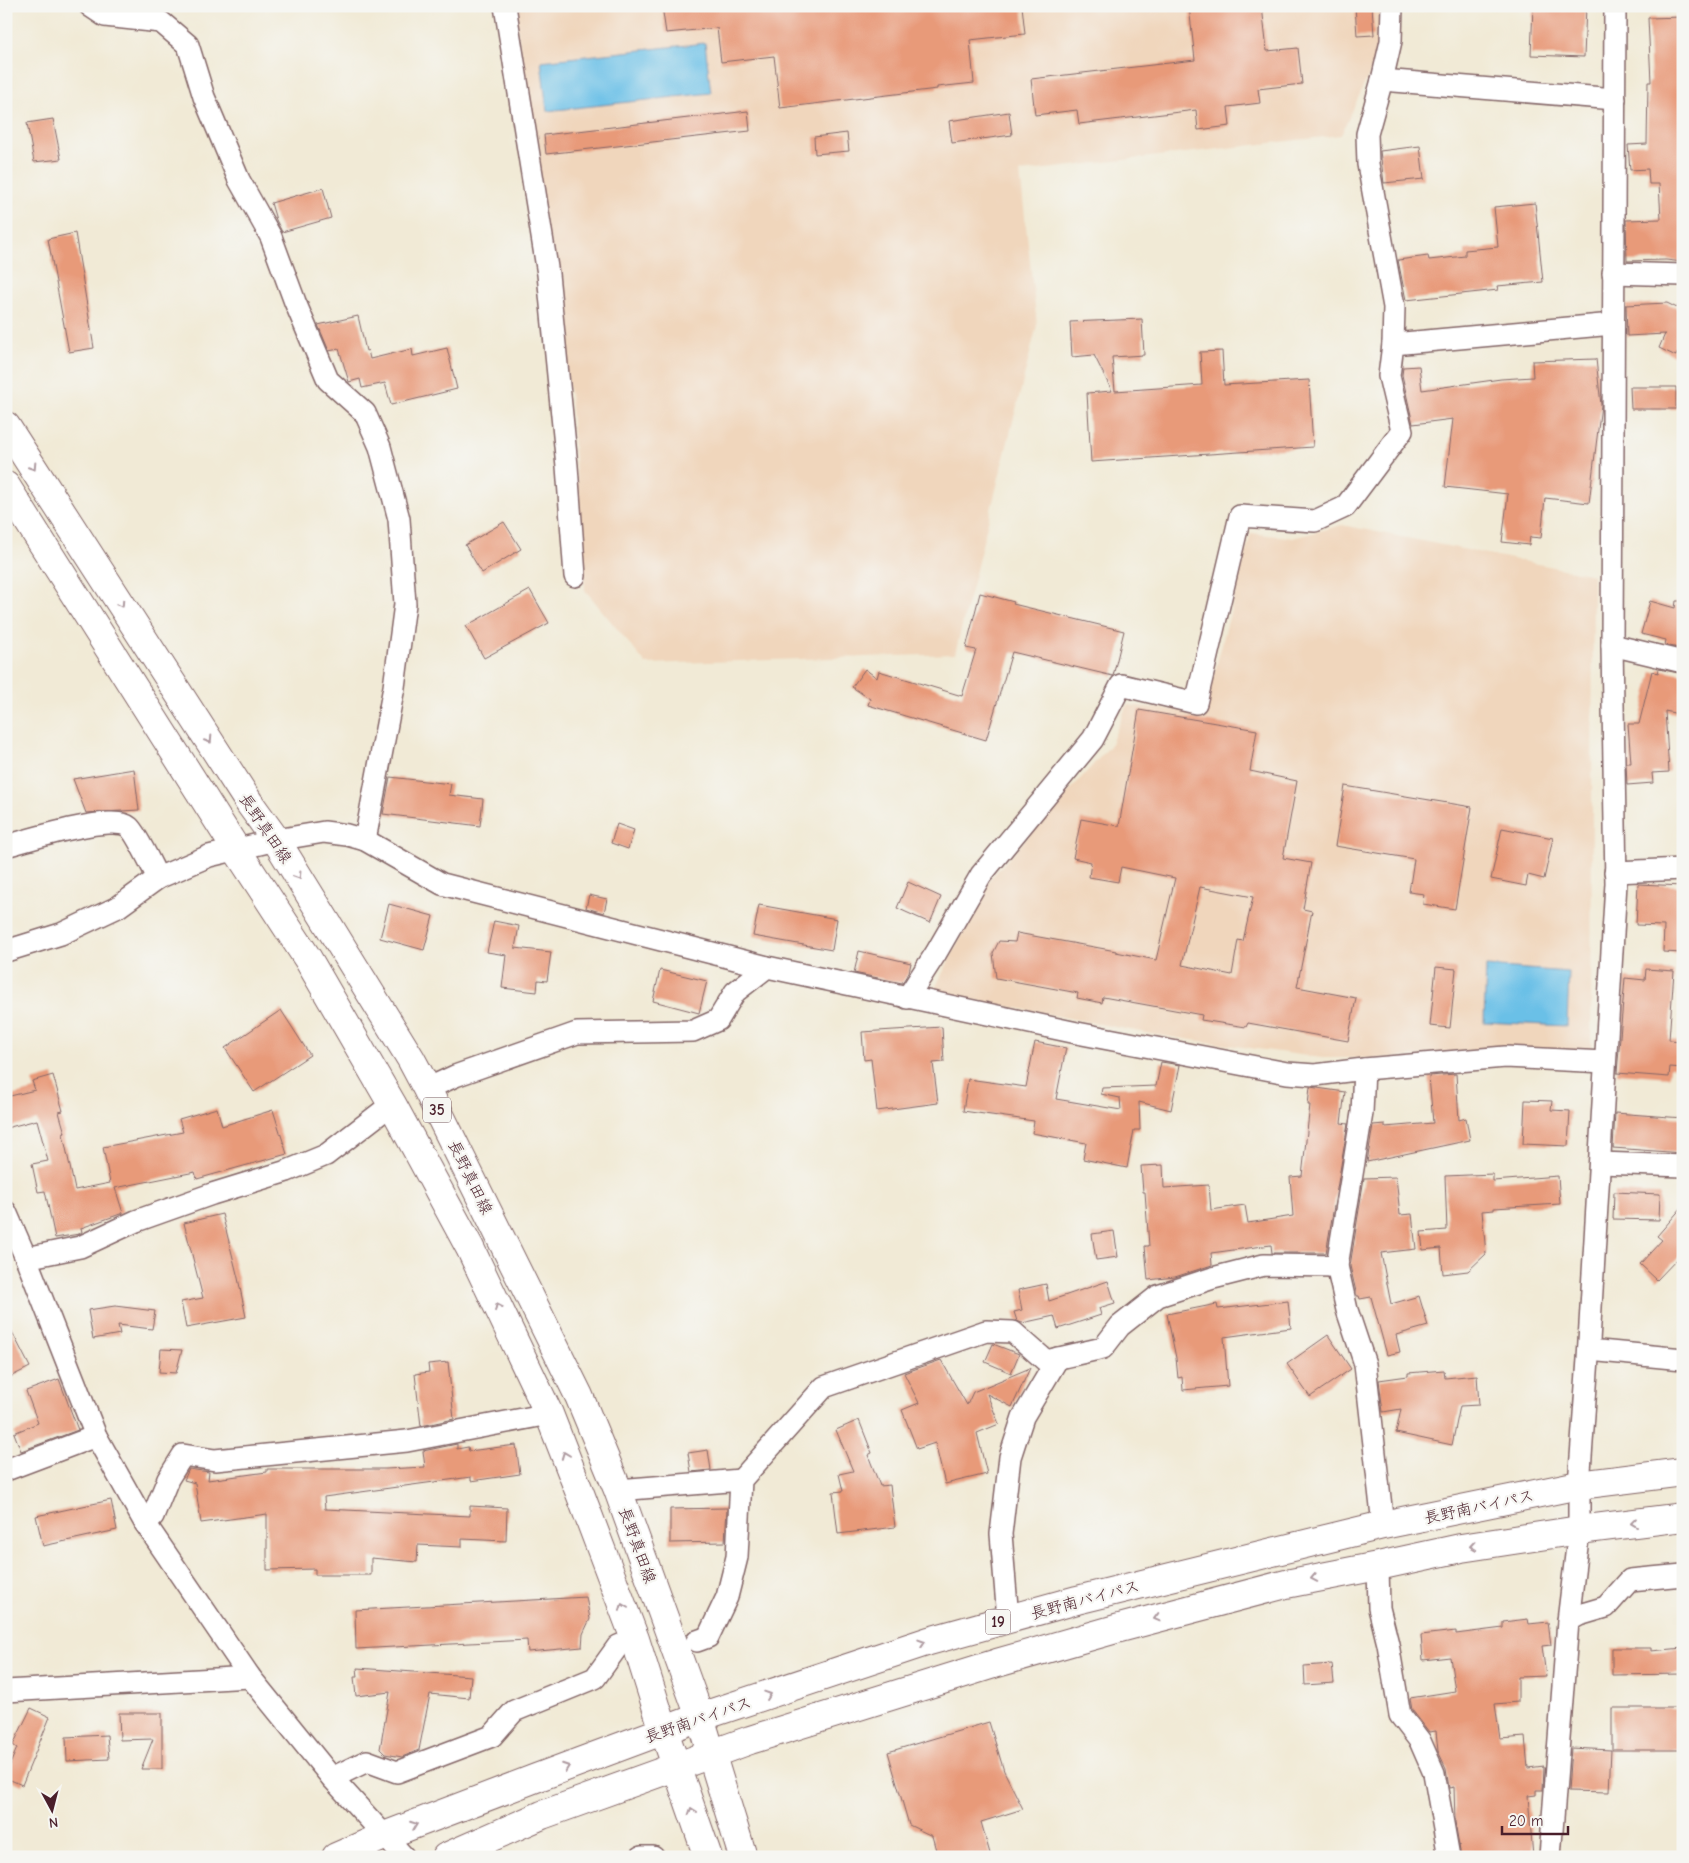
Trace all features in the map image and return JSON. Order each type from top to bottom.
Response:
[{"type":"main road","name":"長野真田線","points":[[6,426],[250,804],[276,840],[427,1089],[579,1396],[618,1490],[700,1717],[743,1857]]},
{"type":"main road","name":"長野真田線","points":[[6,486],[308,959],[392,1104],[470,1248],[549,1414],[635,1639],[664,1731],[708,1857]]},
{"type":"main road","name":"長野南バイパス","points":[[336,1857],[384,1836],[700,1717],[929,1641],[1077,1600],[1383,1525],[1579,1485],[1683,1472]]},
{"type":"main road","name":"19","points":[[446,1857],[542,1815],[806,1722],[997,1662],[1116,1629],[1286,1584],[1461,1548],[1579,1530],[1683,1517]]},
{"type":"street","points":[[90,6],[105,16],[160,22],[188,45],[204,97],[239,180],[270,237],[328,380],[365,413],[380,447],[399,520],[405,604],[394,687],[365,840]]},
{"type":"street","points":[[505,6],[548,274],[567,466],[575,576]]},
{"type":"street","points":[[907,998],[936,953],[981,875],[1093,739],[1121,685],[1196,703],[1240,516],[1315,521],[1345,507],[1380,463],[1402,431],[1389,376],[1393,344],[1394,307],[1368,164],[1367,144],[1367,134],[1391,41],[1392,6]]},
{"type":"street","points":[[1550,1857],[1568,1621],[1579,1530],[1579,1485],[1600,1163],[1615,872],[1612,645],[1615,6]]},
{"type":"street","points":[[1382,80],[1615,99]]},
{"type":"street","points":[[1613,273],[1683,275]]},
{"type":"street","points":[[1393,344],[1613,324]]},
{"type":"street","points":[[1612,645],[1683,662]]},
{"type":"street","points":[[6,846],[82,826],[121,823],[130,828],[158,878]]},
{"type":"street","points":[[6,951],[61,934],[118,907],[158,878],[209,856],[276,840],[324,832],[365,840],[442,884],[767,967],[1077,1033],[1287,1072],[1315,1076],[1505,1057],[1605,1062]]},
{"type":"street","points":[[1615,872],[1683,869]]},
{"type":"street","points":[[427,1089],[455,1076],[577,1034],[693,1031],[718,1020],[735,992],[767,967]]},
{"type":"street","points":[[1364,1070],[1362,1113],[1338,1266],[1347,1310],[1365,1364],[1383,1525]]},
{"type":"street","points":[[26,1258],[80,1247],[136,1221],[212,1194],[287,1171],[326,1155],[392,1104]]},
{"type":"street","points":[[1600,1163],[1683,1166]]},
{"type":"street","points":[[6,1212],[96,1436],[145,1523],[250,1676],[332,1778],[404,1857]]},
{"type":"street","points":[[697,1641],[708,1638],[727,1597],[737,1557],[741,1480],[824,1386],[986,1331],[1013,1332],[1046,1361],[1103,1348],[1120,1326],[1158,1296],[1264,1265],[1338,1266]]},
{"type":"street","points":[[1589,1350],[1683,1359]]},
{"type":"street","points":[[1008,1619],[1001,1534],[1010,1457],[1023,1417],[1058,1358]]},
{"type":"street","points":[[145,1523],[153,1516],[168,1479],[183,1455],[215,1460],[407,1441],[549,1414]]},
{"type":"street","points":[[6,1470],[96,1436]]},
{"type":"street","points":[[618,1490],[741,1480]]},
{"type":"street","points":[[1378,1566],[1379,1608],[1388,1644],[1400,1715],[1420,1741],[1434,1773],[1449,1857]]},
{"type":"street","points":[[1568,1621],[1579,1615],[1606,1608],[1630,1580],[1683,1575]]},
{"type":"street","points":[[332,1778],[367,1761],[397,1772],[492,1736],[514,1711],[596,1678],[618,1646],[635,1639]]},
{"type":"street","points":[[6,1691],[250,1676]]},
{"type":"street","points":[[641,1857],[653,1857]]},
{"type":"shaded area","points":[[514,6],[1380,6],[1383,44],[1341,135],[1020,172],[1037,325],[955,654],[646,664],[585,590],[570,394]]},
{"type":"shaded area","points":[[1342,525],[1593,575],[1591,1050],[1322,1058],[1157,1035],[933,992],[990,879],[1110,746],[1127,705],[1204,713],[1251,533],[1293,538]]},
{"type":"water","points":[[705,43],[711,93],[547,111],[541,61]]},
{"type":"water","points":[[1486,966],[1569,972],[1567,1026],[1484,1022]]},
{"type":"building","points":[[662,6],[927,6],[928,10],[961,6],[1022,6],[1025,34],[970,40],[974,83],[780,108],[774,56],[721,62],[717,28],[666,33]]},
{"type":"building","points":[[1189,6],[1262,6],[1267,51],[1298,48],[1302,84],[1258,89],[1260,103],[1228,107],[1230,126],[1198,130],[1196,110],[1079,124],[1077,110],[1035,115],[1031,79],[1195,60]]},
{"type":"building","points":[[1355,6],[1372,6],[1374,35],[1357,36]]},
{"type":"building","points":[[1533,6],[1586,6],[1584,57],[1531,55]]},
{"type":"building","points":[[1683,17],[1683,262],[1666,260],[1627,261],[1626,220],[1661,219],[1659,184],[1649,184],[1648,169],[1630,170],[1628,145],[1647,144],[1648,82],[1651,82],[1648,18]]},
{"type":"building","points":[[748,111],[750,131],[546,154],[544,135]]},
{"type":"building","points":[[1009,112],[1012,135],[952,143],[949,121]]},
{"type":"building","points":[[53,119],[61,159],[34,162],[27,123]]},
{"type":"building","points":[[847,133],[849,151],[815,154],[814,137]]},
{"type":"building","points":[[1420,146],[1424,179],[1384,183],[1380,151]]},
{"type":"building","points":[[323,188],[331,218],[282,232],[271,203]]},
{"type":"building","points":[[1535,203],[1543,282],[1497,286],[1498,290],[1406,300],[1398,260],[1428,256],[1429,260],[1465,256],[1465,250],[1498,247],[1494,207]]},
{"type":"building","points":[[75,233],[94,348],[69,352],[48,239]]},
{"type":"building","points":[[1683,294],[1683,341],[1676,356],[1659,348],[1665,334],[1627,336],[1626,305],[1667,303],[1677,308]]},
{"type":"building","points":[[358,316],[366,351],[368,350],[370,359],[412,349],[413,356],[447,348],[457,389],[391,405],[385,383],[362,388],[360,379],[349,382],[339,349],[329,351],[318,325]]},
{"type":"building","points":[[1142,319],[1144,355],[1112,357],[1115,391],[1202,385],[1200,352],[1222,351],[1224,385],[1309,380],[1313,447],[1091,462],[1087,393],[1112,391],[1094,355],[1072,357],[1070,322]]},
{"type":"building","points":[[1596,359],[1601,405],[1589,503],[1545,498],[1541,538],[1530,537],[1529,545],[1502,542],[1508,494],[1445,487],[1453,419],[1413,424],[1402,375],[1403,367],[1419,366],[1422,390],[1501,379],[1533,377],[1532,361]]},
{"type":"building","points":[[1630,387],[1676,387],[1676,409],[1631,409]]},
{"type":"building","points":[[504,522],[521,549],[482,573],[465,545]]},
{"type":"building","points":[[530,590],[549,623],[484,658],[466,626]]},
{"type":"building","points":[[980,593],[1014,602],[1013,604],[1124,631],[1113,676],[1012,652],[986,740],[868,705],[870,699],[852,687],[865,669],[877,678],[879,671],[962,696],[976,650],[966,648]]},
{"type":"building","points":[[1650,601],[1675,608],[1676,601],[1683,601],[1683,649],[1665,645],[1666,640],[1641,634]]},
{"type":"building","points":[[1659,669],[1683,674],[1683,715],[1665,711],[1669,772],[1652,773],[1653,783],[1627,785],[1626,763],[1631,763],[1628,724],[1639,724],[1652,671],[1658,673]]},
{"type":"building","points":[[1139,710],[1257,730],[1250,771],[1297,781],[1283,858],[1311,863],[1303,909],[1312,911],[1297,987],[1356,998],[1348,1041],[1248,1023],[1246,1027],[1201,1020],[1202,1015],[1103,997],[1102,1003],[1077,998],[1078,993],[996,978],[993,953],[999,941],[1015,942],[1017,933],[1156,960],[1175,878],[1121,867],[1118,882],[1089,877],[1091,862],[1073,858],[1081,819],[1119,826]],"holes":[[[1200,887],[1253,897],[1243,941],[1238,940],[1232,975],[1182,965]]]},
{"type":"building","points":[[134,769],[139,810],[86,813],[73,779]]},
{"type":"building","points":[[390,777],[451,784],[449,795],[483,799],[480,826],[383,814]]},
{"type":"building","points":[[1345,786],[1472,807],[1455,909],[1423,904],[1424,894],[1409,892],[1414,859],[1335,846]]},
{"type":"building","points":[[617,824],[634,830],[628,849],[611,843]]},
{"type":"building","points":[[1502,828],[1553,838],[1544,879],[1528,875],[1526,886],[1491,879]]},
{"type":"building","points":[[908,882],[941,897],[930,923],[897,908]]},
{"type":"building","points":[[1638,884],[1683,886],[1683,953],[1663,952],[1664,926],[1636,925]]},
{"type":"building","points":[[589,895],[607,899],[604,913],[586,908]]},
{"type":"building","points":[[389,904],[433,916],[424,950],[380,938]]},
{"type":"building","points":[[759,905],[837,919],[832,950],[753,936]]},
{"type":"building","points":[[494,921],[519,926],[515,948],[551,952],[547,981],[538,980],[537,992],[502,988],[506,955],[487,952]]},
{"type":"building","points":[[859,951],[911,963],[909,972],[902,983],[854,973]]},
{"type":"building","points":[[1436,967],[1456,969],[1450,1028],[1430,1026]]},
{"type":"building","points":[[1646,969],[1674,971],[1669,1040],[1683,1041],[1683,1068],[1670,1067],[1669,1077],[1617,1073],[1625,978],[1645,980]]},
{"type":"building","points":[[660,970],[707,981],[699,1013],[653,1001]]},
{"type":"building","points":[[281,1010],[310,1055],[254,1092],[225,1048]]},
{"type":"building","points":[[942,1027],[944,1062],[933,1063],[938,1103],[877,1111],[871,1059],[864,1060],[862,1032]]},
{"type":"building","points":[[1035,1042],[1066,1048],[1056,1099],[1121,1110],[1120,1098],[1101,1094],[1102,1088],[1156,1086],[1161,1062],[1180,1065],[1171,1110],[1139,1102],[1140,1130],[1134,1130],[1127,1168],[1083,1159],[1086,1143],[1032,1133],[1034,1121],[963,1111],[968,1079],[1026,1087]]},
{"type":"building","points":[[1456,1074],[1459,1120],[1466,1118],[1470,1140],[1367,1162],[1373,1125],[1385,1124],[1385,1127],[1433,1123],[1429,1076]]},
{"type":"building","points":[[53,1075],[63,1111],[59,1112],[65,1133],[63,1134],[75,1190],[110,1183],[103,1147],[183,1132],[179,1119],[217,1108],[222,1126],[273,1110],[287,1154],[197,1179],[195,1172],[115,1188],[123,1213],[81,1228],[82,1232],[79,1234],[55,1238],[45,1191],[38,1192],[32,1164],[48,1161],[37,1120],[6,1128],[6,1097],[35,1090],[32,1081]]},
{"type":"building","points":[[1310,1087],[1345,1092],[1341,1123],[1348,1124],[1326,1253],[1272,1253],[1271,1245],[1211,1253],[1212,1265],[1175,1277],[1148,1280],[1145,1246],[1149,1246],[1141,1166],[1163,1165],[1164,1188],[1209,1185],[1211,1210],[1245,1205],[1248,1223],[1293,1216],[1290,1177],[1302,1176],[1310,1105],[1308,1105]]},
{"type":"building","points":[[1525,1100],[1552,1101],[1551,1110],[1570,1111],[1568,1146],[1523,1144]]},
{"type":"building","points":[[1615,1113],[1683,1118],[1683,1153],[1613,1148]]},
{"type":"building","points":[[1493,1174],[1493,1181],[1558,1176],[1560,1204],[1494,1208],[1494,1210],[1482,1211],[1486,1254],[1468,1271],[1443,1274],[1441,1248],[1423,1250],[1421,1232],[1447,1230],[1445,1176]]},
{"type":"building","points":[[1396,1177],[1400,1215],[1412,1214],[1416,1249],[1381,1253],[1391,1304],[1419,1296],[1428,1326],[1396,1335],[1400,1352],[1387,1355],[1371,1297],[1360,1299],[1357,1296],[1350,1266],[1364,1178]]},
{"type":"building","points":[[1614,1192],[1660,1194],[1659,1220],[1613,1219]]},
{"type":"building","points":[[1683,1206],[1683,1258],[1680,1256],[1657,1280],[1640,1264],[1662,1240],[1657,1236]]},
{"type":"building","points":[[222,1214],[246,1317],[186,1328],[181,1302],[203,1298],[184,1223]]},
{"type":"building","points":[[1114,1231],[1118,1257],[1096,1260],[1092,1234]]},
{"type":"building","points":[[1108,1281],[1115,1303],[1099,1308],[1101,1315],[1058,1329],[1054,1316],[1022,1323],[1017,1321],[1014,1312],[1022,1310],[1018,1290],[1046,1284],[1049,1301]]},
{"type":"building","points":[[1288,1301],[1291,1328],[1224,1337],[1228,1386],[1183,1390],[1182,1377],[1178,1378],[1167,1314],[1217,1304],[1218,1309]]},
{"type":"building","points":[[115,1306],[155,1311],[152,1329],[118,1325],[120,1334],[93,1339],[88,1310]]},
{"type":"building","points":[[6,1320],[30,1367],[6,1379]]},
{"type":"building","points":[[1328,1335],[1351,1369],[1310,1397],[1287,1364]]},
{"type":"building","points":[[993,1344],[1019,1354],[1011,1373],[985,1362]]},
{"type":"building","points":[[161,1349],[182,1350],[176,1373],[159,1372]]},
{"type":"building","points":[[941,1360],[967,1405],[973,1392],[1030,1368],[1012,1407],[987,1394],[999,1424],[977,1433],[987,1474],[945,1484],[935,1443],[917,1449],[902,1410],[919,1403],[904,1373]]},
{"type":"building","points":[[448,1362],[454,1419],[421,1426],[415,1374],[429,1372],[428,1364]]},
{"type":"building","points":[[1444,1370],[1445,1378],[1477,1375],[1479,1405],[1460,1406],[1452,1445],[1396,1433],[1401,1409],[1383,1412],[1379,1380],[1408,1376],[1408,1373]]},
{"type":"building","points":[[59,1379],[78,1430],[21,1451],[14,1433],[38,1423],[26,1391]]},
{"type":"building","points":[[859,1420],[872,1453],[868,1455],[880,1486],[890,1485],[895,1527],[838,1534],[833,1492],[843,1491],[839,1474],[853,1471],[836,1430]]},
{"type":"building","points":[[457,1444],[457,1449],[468,1447],[469,1451],[516,1445],[520,1474],[471,1481],[471,1477],[324,1497],[325,1509],[470,1516],[470,1506],[507,1508],[506,1541],[462,1539],[462,1547],[418,1545],[417,1562],[371,1558],[371,1575],[315,1575],[315,1569],[267,1570],[267,1514],[201,1523],[195,1483],[184,1480],[189,1469],[209,1472],[208,1480],[267,1472],[267,1469],[386,1469],[425,1467],[423,1451]]},
{"type":"building","points":[[708,1450],[711,1470],[691,1472],[688,1453]]},
{"type":"building","points":[[111,1500],[117,1530],[43,1546],[36,1516]]},
{"type":"building","points":[[727,1508],[725,1542],[670,1543],[670,1509]]},
{"type":"building","points":[[586,1597],[590,1619],[583,1634],[582,1647],[528,1652],[527,1640],[356,1649],[355,1610]]},
{"type":"building","points":[[1528,1619],[1529,1624],[1548,1622],[1551,1645],[1542,1646],[1546,1676],[1518,1677],[1518,1702],[1495,1704],[1500,1739],[1525,1737],[1528,1768],[1544,1766],[1543,1790],[1536,1790],[1536,1795],[1528,1796],[1533,1857],[1461,1857],[1455,1822],[1454,1787],[1449,1788],[1446,1768],[1438,1751],[1436,1731],[1429,1732],[1412,1710],[1410,1698],[1455,1691],[1450,1657],[1423,1660],[1421,1635],[1456,1631],[1456,1634],[1503,1628],[1503,1622]]},
{"type":"building","points":[[1612,1648],[1651,1648],[1651,1651],[1683,1648],[1683,1674],[1612,1675]]},
{"type":"building","points":[[1332,1664],[1334,1683],[1305,1685],[1304,1666]]},
{"type":"building","points":[[357,1668],[471,1676],[469,1698],[430,1694],[419,1750],[402,1757],[385,1754],[380,1749],[390,1692],[356,1696],[354,1677],[358,1677]]},
{"type":"building","points":[[31,1708],[50,1717],[22,1785],[6,1778],[6,1774],[17,1748],[13,1745]]},
{"type":"building","points":[[1612,1708],[1683,1708],[1683,1750],[1612,1750]]},
{"type":"building","points":[[119,1713],[162,1713],[162,1769],[141,1769],[153,1739],[120,1740]]},
{"type":"building","points":[[989,1722],[1004,1771],[1023,1809],[981,1822],[991,1857],[938,1857],[932,1836],[909,1825],[888,1752]]},
{"type":"building","points":[[107,1735],[109,1759],[67,1761],[66,1737]]},
{"type":"building","points":[[1571,1748],[1611,1750],[1609,1792],[1568,1791]]}]
